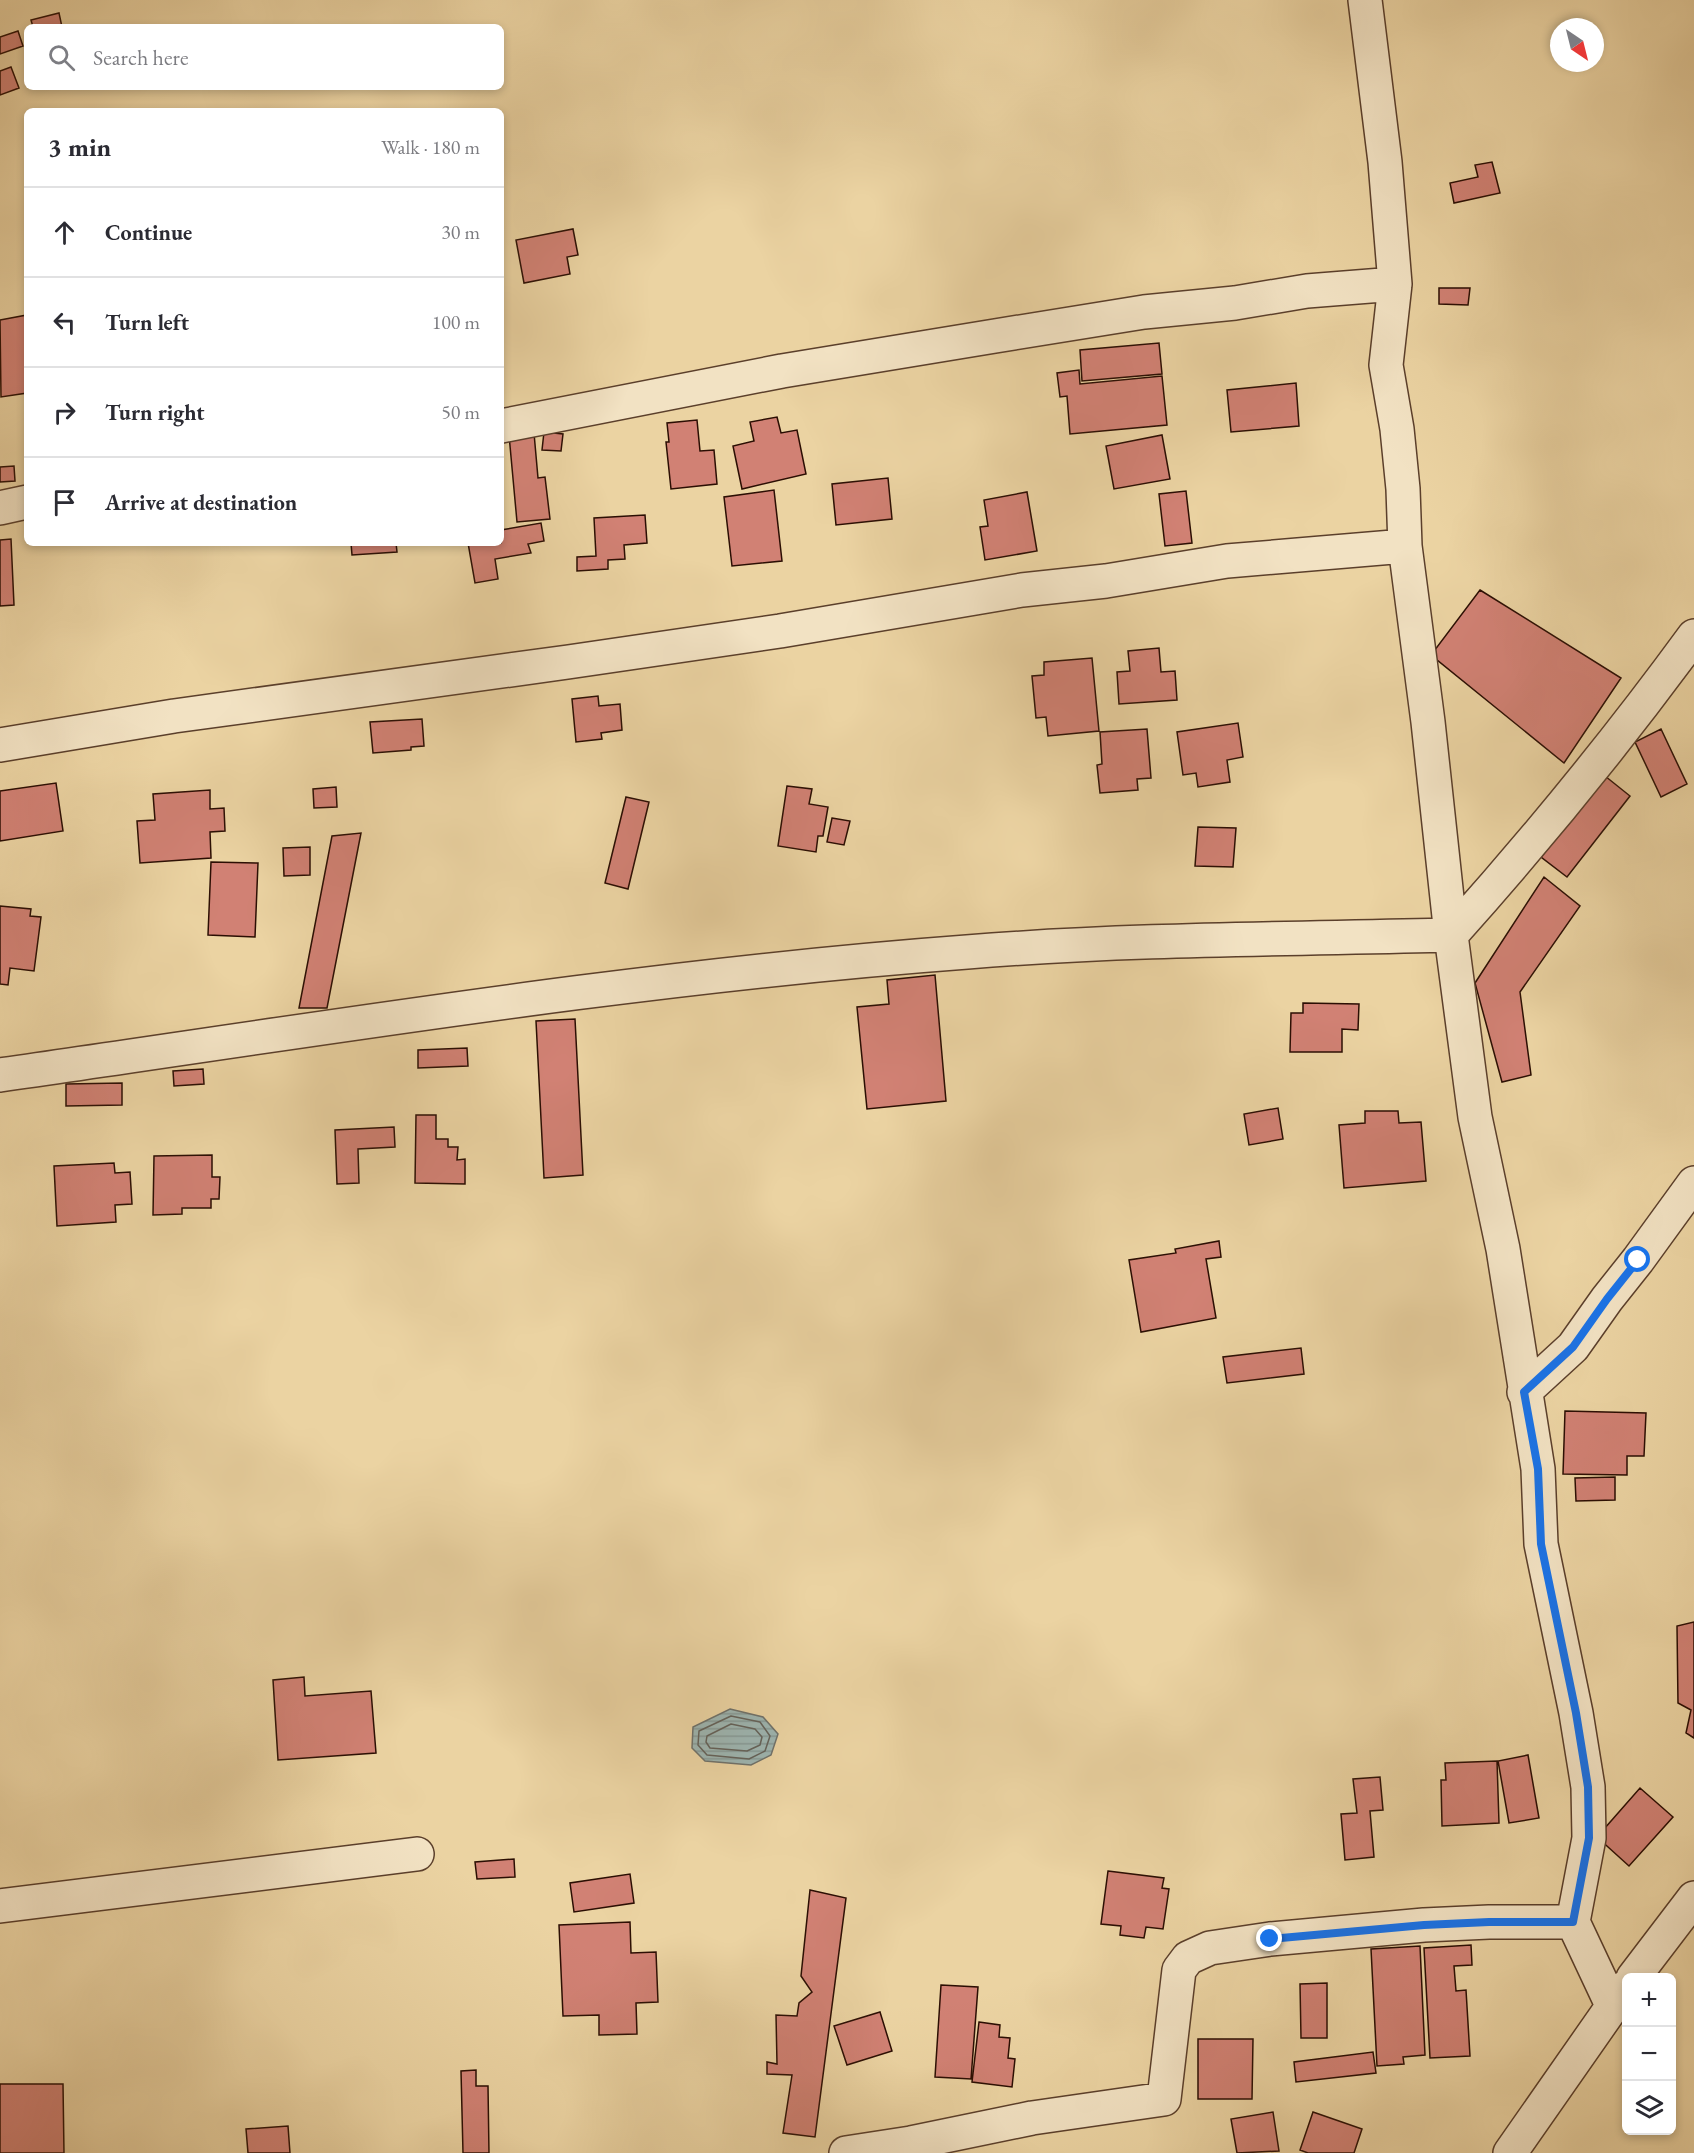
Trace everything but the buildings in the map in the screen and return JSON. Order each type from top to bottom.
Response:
[{"type":"street","points":[[1365,0],[1385,162],[1395,284],[1386,365],[1399,449],[1405,546],[1429,733],[1451,935],[1475,1117],[1503,1249],[1538,1469],[1541,1544],[1576,1713],[1588,1787],[1589,1838],[1573,1922],[1619,1996],[1510,2153]]},
{"type":"street","points":[[504,425],[782,371],[1144,312],[1235,303],[1307,291],[1395,284]]},
{"type":"street","points":[[0,508],[24,503]]},
{"type":"street","points":[[0,745],[174,716],[580,661],[1022,590],[1106,581],[1227,561],[1405,546]]},
{"type":"street","points":[[0,1075],[693,978],[967,952],[1094,944],[1451,935],[1534,841],[1646,703],[1694,636]]},
{"type":"street","points":[[1524,1392],[1573,1347],[1694,1183]]},
{"type":"street","points":[[0,1906],[417,1854]]},
{"type":"street","points":[[1637,1973],[1694,1898]]},
{"type":"street","points":[[846,2153],[911,2143],[1032,2118],[1164,2099],[1179,1970],[1188,1958],[1210,1948],[1270,1939],[1424,1925],[1573,1922]]},
{"type":"water","points":[[730,1709],[763,1717],[778,1734],[771,1755],[751,1765],[705,1761],[692,1748],[693,1727]]},
{"type":"route","points":[[1270,1939],[1424,1925],[1573,1922],[1589,1838],[1588,1787],[1576,1713],[1541,1544],[1538,1469],[1524,1392],[1573,1347],[1638,1260]]}]
